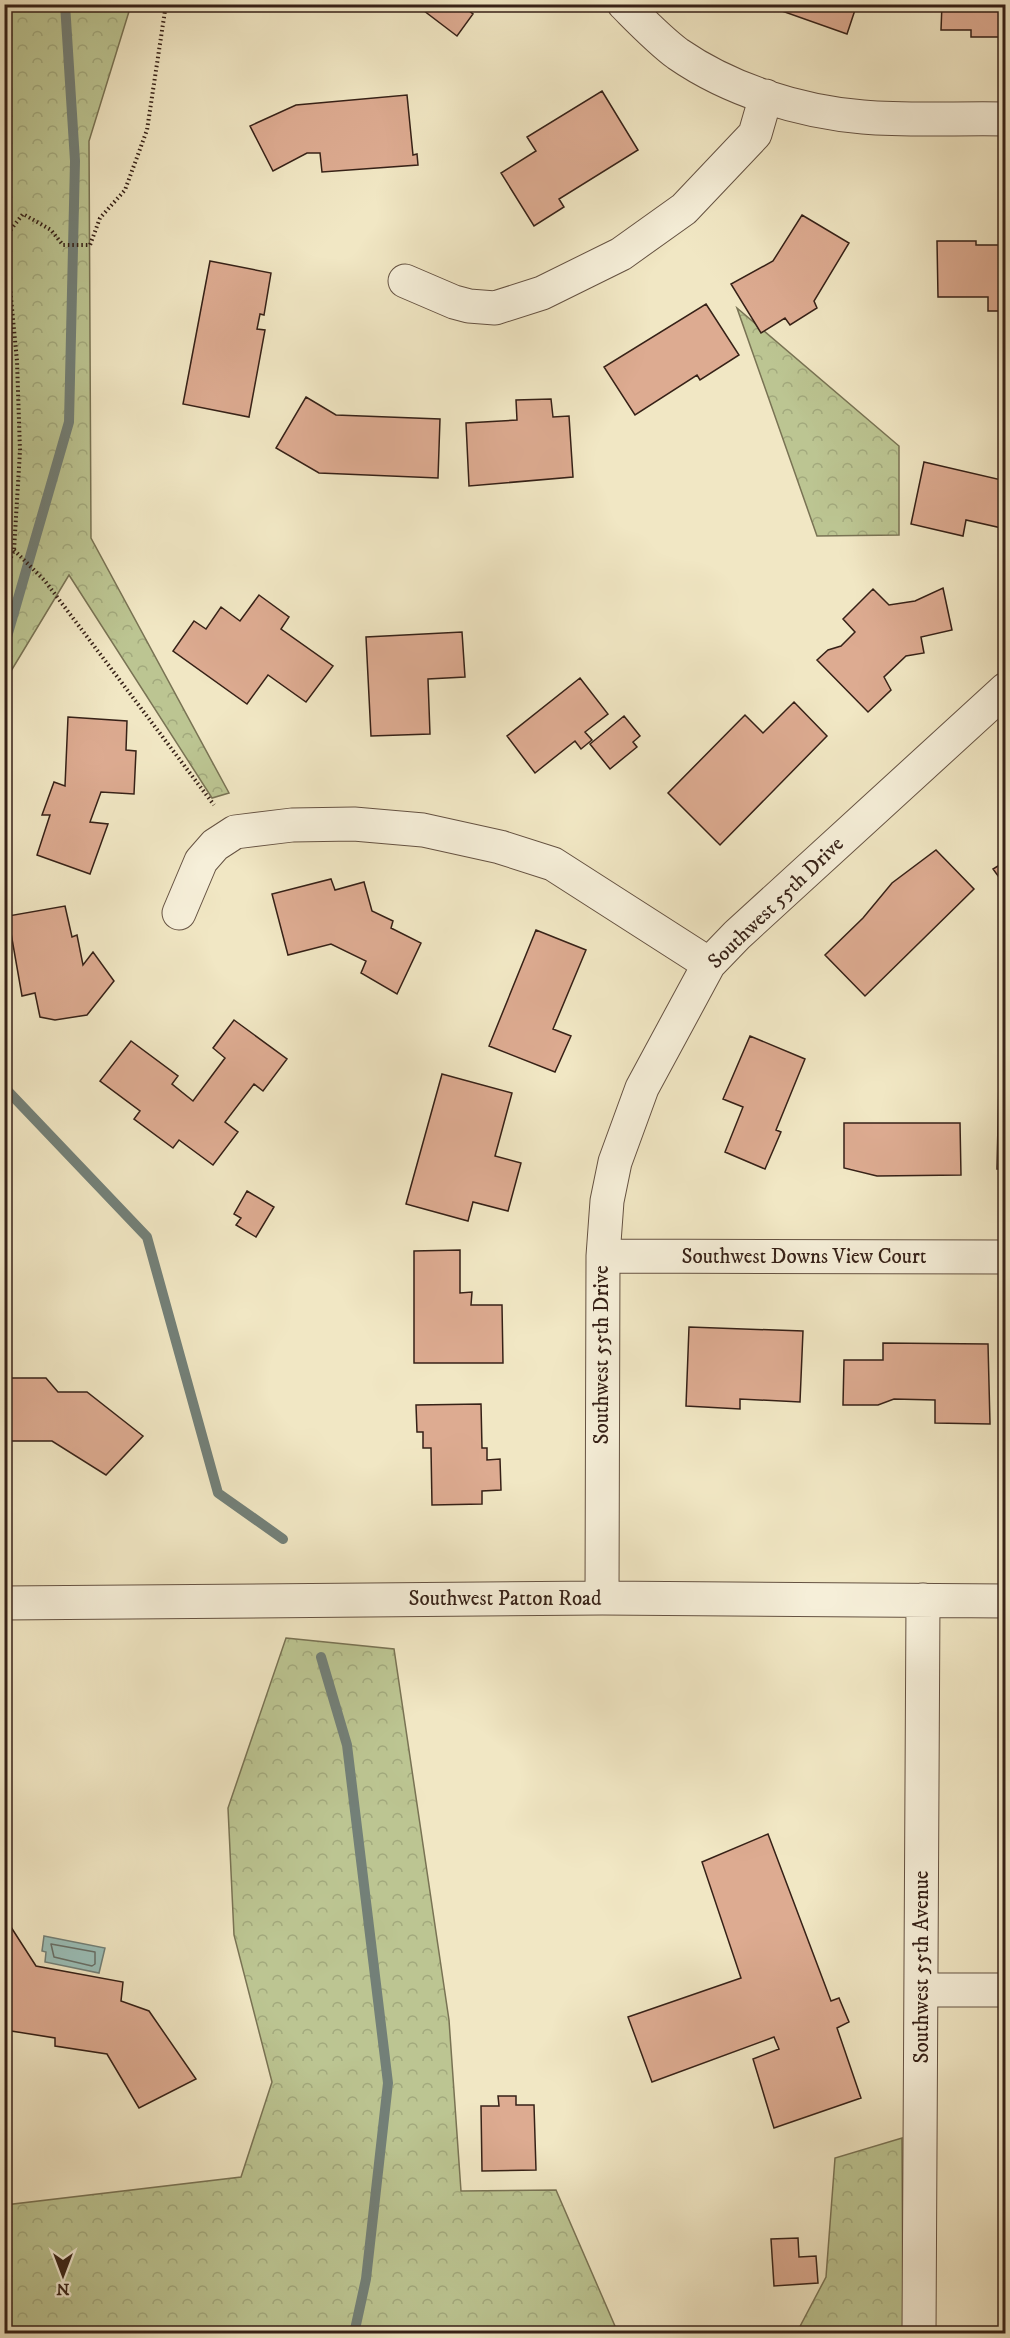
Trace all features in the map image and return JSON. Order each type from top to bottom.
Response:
[{"type":"street","points":[[624,4],[677,53],[722,79],[766,96],[819,111],[863,117],[1005,118]]},
{"type":"street","points":[[405,282],[454,302],[495,308],[542,293],[621,254],[684,209],[755,134],[766,96]]},
{"type":"street","name":"Southwest 55th Drive","points":[[602,1598],[603,1256],[607,1201],[627,1125],[659,1052],[709,964],[737,935],[1005,688]]},
{"type":"street","points":[[179,914],[201,861],[215,845],[235,832],[292,825],[354,824],[423,830],[500,847],[553,864],[709,964]]},
{"type":"street","name":"Southwest Downs View Court","points":[[603,1256],[1005,1257]]},
{"type":"street","name":"Southwest Patton Road","points":[[4,1603],[602,1598],[1005,1601]]},
{"type":"street","name":"Southwest 55th Avenue","points":[[919,2334],[924,1600]]},
{"type":"street","points":[[922,1990],[1005,1990]]},
{"type":"path","points":[[4,574],[14,550],[20,451],[17,361],[5,236],[23,213],[51,230],[63,245],[90,245],[100,218],[125,190],[147,130],[166,4]]},
{"type":"path","points":[[14,550],[45,581],[235,832]]},
{"type":"green space","points":[[5,4],[131,5],[89,141],[91,538],[229,793],[212,798],[69,575],[5,681]]},
{"type":"green space","points":[[737,308],[899,446],[899,535],[817,536]]},
{"type":"green space","points":[[286,1638],[394,1649],[449,2020],[461,2191],[556,2190],[618,2333],[5,2333],[5,2205],[241,2177],[272,2082],[234,1935],[228,1808]]},
{"type":"green space","points":[[902,2138],[903,2333],[796,2334],[826,2277],[835,2158]]},
{"type":"water","points":[[44,1936],[105,1948],[99,1973],[45,1962],[46,1952],[42,1951]]},
{"type":"building","points":[[415,4],[460,4],[473,14],[457,36]]},
{"type":"building","points":[[762,4],[857,4],[847,34]]},
{"type":"building","points":[[942,4],[1006,4],[1006,37],[971,37],[971,30],[941,30]]},
{"type":"building","points":[[602,91],[638,150],[559,199],[564,207],[534,226],[501,173],[536,151],[527,137]]},
{"type":"building","points":[[407,95],[413,155],[417,154],[418,165],[322,172],[320,153],[307,153],[273,171],[250,126],[296,105]]},
{"type":"building","points":[[802,215],[849,243],[814,301],[817,308],[790,325],[785,318],[761,333],[731,284],[773,261]]},
{"type":"building","points":[[1002,239],[1006,239],[1006,311],[988,311],[988,297],[938,297],[937,241],[976,241],[976,245],[1002,245]]},
{"type":"building","points":[[210,261],[271,273],[264,315],[260,314],[257,329],[265,330],[249,417],[183,404]]},
{"type":"building","points":[[706,304],[739,355],[700,380],[697,375],[635,415],[604,367]]},
{"type":"building","points":[[306,397],[336,415],[440,419],[438,478],[319,473],[276,448]]},
{"type":"building","points":[[551,399],[553,417],[569,416],[573,477],[469,486],[466,423],[517,420],[516,400]]},
{"type":"building","points":[[924,462],[1006,481],[1006,529],[966,520],[963,536],[911,524]]},
{"type":"building","points":[[943,588],[952,630],[921,637],[924,653],[906,656],[884,677],[891,690],[868,712],[817,660],[828,650],[841,646],[855,632],[843,619],[873,589],[889,605],[915,601]]},
{"type":"building","points":[[259,595],[289,617],[281,629],[333,666],[306,702],[268,675],[247,704],[173,651],[194,621],[206,629],[221,607],[240,621]]},
{"type":"building","points":[[462,632],[465,677],[428,679],[430,734],[371,736],[366,637]]},
{"type":"building","points":[[580,678],[608,714],[585,732],[592,740],[581,749],[575,741],[535,773],[507,736]]},
{"type":"building","points":[[794,702],[827,736],[720,845],[668,793],[745,715],[763,733]]},
{"type":"building","points":[[624,716],[640,736],[633,742],[637,747],[610,769],[590,744]]},
{"type":"building","points":[[68,717],[127,721],[126,750],[136,751],[134,794],[101,792],[90,822],[108,824],[90,874],[37,855],[50,815],[42,815],[54,782],[65,786]]},
{"type":"building","points":[[936,850],[974,889],[865,996],[825,955],[863,918],[892,883]]},
{"type":"building","points":[[1006,861],[1006,887],[993,869]]},
{"type":"building","points":[[331,879],[335,890],[364,882],[372,911],[393,921],[391,928],[421,943],[397,994],[361,973],[366,961],[331,944],[288,955],[272,894]]},
{"type":"building","points":[[65,906],[72,937],[77,935],[83,965],[93,952],[114,981],[87,1015],[55,1020],[40,1017],[35,993],[22,996],[8,916]]},
{"type":"building","points":[[536,930],[586,950],[553,1029],[571,1036],[555,1072],[489,1046]]},
{"type":"building","points":[[234,1020],[287,1059],[263,1091],[254,1084],[225,1122],[238,1132],[213,1165],[179,1140],[173,1148],[134,1119],[140,1111],[100,1081],[131,1041],[178,1076],[172,1084],[193,1101],[225,1058],[213,1048]]},
{"type":"building","points":[[750,1036],[805,1059],[776,1130],[781,1132],[765,1169],[725,1152],[743,1107],[723,1099]]},
{"type":"building","points":[[442,1074],[512,1093],[495,1156],[521,1163],[508,1211],[473,1202],[468,1221],[406,1204]]},
{"type":"building","points":[[999,1080],[1006,1080],[1006,1169],[997,1169]]},
{"type":"building","points":[[844,1123],[960,1123],[961,1175],[877,1176],[844,1168]]},
{"type":"building","points":[[247,1191],[274,1207],[256,1237],[236,1225],[241,1218],[234,1214]]},
{"type":"building","points":[[460,1250],[460,1293],[472,1292],[471,1305],[502,1305],[503,1363],[414,1363],[414,1251]]},
{"type":"building","points":[[689,1327],[803,1331],[800,1402],[740,1399],[740,1409],[686,1406]]},
{"type":"building","points":[[883,1343],[988,1344],[990,1424],[935,1423],[935,1400],[894,1399],[878,1405],[843,1405],[844,1360],[883,1360]]},
{"type":"building","points":[[4,1378],[46,1378],[58,1392],[87,1392],[143,1436],[106,1475],[52,1441],[4,1441]]},
{"type":"building","points":[[481,1404],[482,1448],[487,1448],[487,1460],[500,1459],[501,1490],[482,1491],[482,1504],[432,1505],[431,1448],[423,1448],[423,1432],[417,1432],[416,1405]]},
{"type":"building","points":[[768,1834],[831,2001],[839,1998],[849,2022],[837,2028],[861,2098],[774,2128],[753,2059],[779,2049],[774,2037],[652,2082],[628,2017],[741,1978],[702,1862]]},
{"type":"building","points":[[9,1924],[36,1966],[123,1982],[121,2001],[149,2011],[196,2079],[139,2108],[107,2054],[55,2046],[55,2038],[5,2030],[4,1927]]},
{"type":"building","points":[[498,2096],[516,2096],[516,2105],[534,2105],[536,2170],[482,2171],[481,2106],[499,2106]]},
{"type":"building","points":[[798,2238],[799,2257],[816,2256],[818,2283],[774,2286],[771,2239]]},
{"type":"waterway","points":[[4,647],[69,422],[75,161],[65,4]]},
{"type":"waterway","points":[[4,1087],[147,1237],[218,1493],[283,1539]]},
{"type":"waterway","points":[[321,1657],[347,1745],[388,2083],[366,2279],[354,2334]]}]
